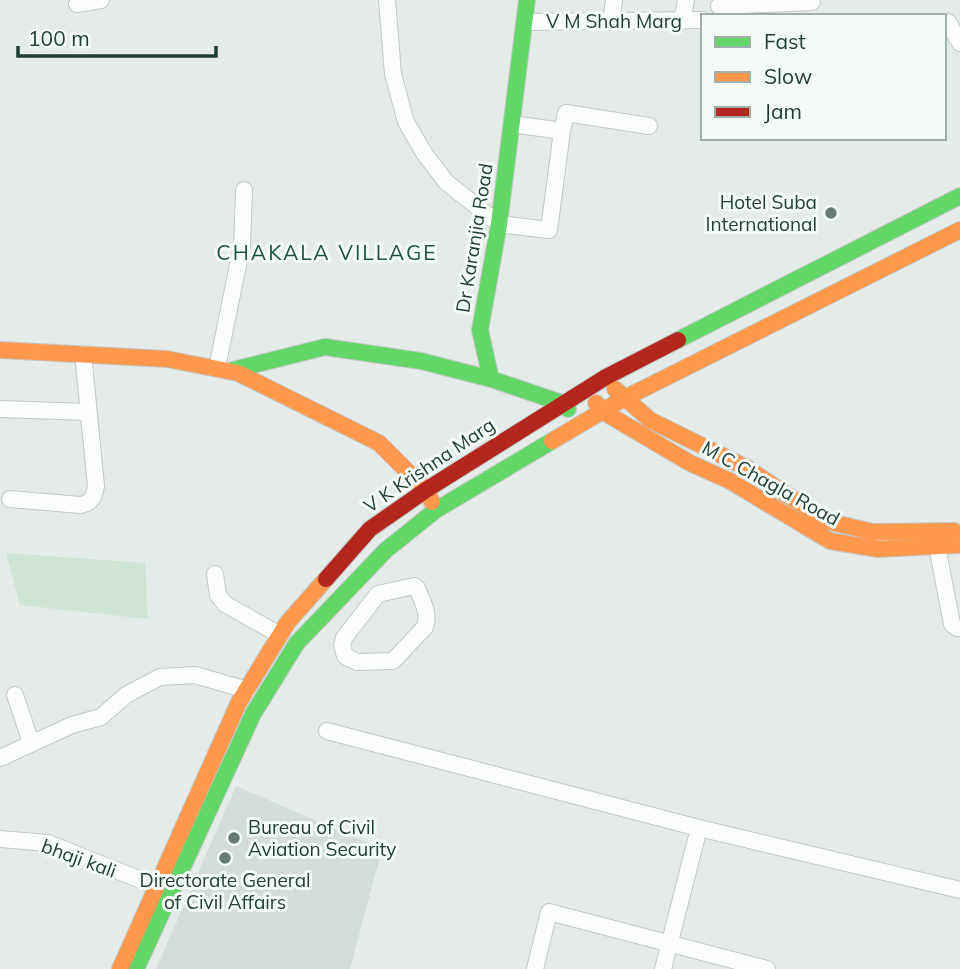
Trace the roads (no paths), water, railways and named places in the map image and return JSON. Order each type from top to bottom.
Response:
[{"type":"main road","name":"Dr Karanjia Road","points":[[491,379],[480,330],[499,224],[527,0]]},
{"type":"main road","name":"V K Krishna Marg","points":[[121,969],[156,886],[247,690],[288,622],[370,529],[426,490],[606,377],[960,196]]},
{"type":"main road","points":[[136,969],[253,714],[297,643],[386,550],[436,510],[601,411],[960,230]]},
{"type":"main road","points":[[223,370],[325,347],[421,361],[491,379],[562,403],[581,423]]},
{"type":"main road","points":[[0,350],[167,359],[238,373],[379,443],[426,490],[436,510]]},
{"type":"main road","points":[[606,377],[633,410],[696,446],[720,454],[743,467],[826,521],[853,530],[957,538]]},
{"type":"main road","name":"M C Chagla Road","points":[[587,388],[601,411],[690,463],[730,481],[830,541],[846,545],[931,552],[957,538]]},
{"type":"main road","points":[[808,530],[817,514]]},
{"type":"main road","points":[[846,545],[853,530]]},
{"type":"street","points":[[77,4],[101,0]]},
{"type":"street","points":[[387,0],[393,75],[406,121],[424,153],[446,182],[499,224],[549,230],[566,113],[649,126]]},
{"type":"street","points":[[611,22],[614,0]]},
{"type":"street","points":[[682,21],[686,0]]},
{"type":"street","points":[[719,7],[763,10],[813,6]]},
{"type":"street","name":"V M Shah Marg","points":[[525,22],[701,20]]},
{"type":"street","points":[[951,22],[960,43]]},
{"type":"street","points":[[512,124],[562,131]]},
{"type":"street","points":[[223,370],[242,245],[244,190]]},
{"type":"street","points":[[10,499],[80,505],[88,504],[94,497],[96,486],[83,354]]},
{"type":"street","points":[[0,409],[88,412]]},
{"type":"street","points":[[931,552],[952,624],[960,628]]},
{"type":"street","points":[[215,574],[218,595],[225,604],[280,635]]},
{"type":"street","points":[[414,586],[428,615],[425,627],[393,661],[357,662],[345,656],[342,645],[366,609],[381,592],[414,586]]},
{"type":"street","points":[[347,591],[366,609]]},
{"type":"street","points":[[325,614],[348,633]]},
{"type":"street","points":[[0,758],[72,725],[101,717],[127,695],[160,677],[195,676],[247,690]]},
{"type":"street","points":[[15,695],[32,743]]},
{"type":"street","points":[[327,731],[699,828],[960,890]]},
{"type":"street","points":[[663,969],[699,828]]},
{"type":"street","name":"bhaji kali","points":[[0,839],[48,843],[156,886]]},
{"type":"street","points":[[535,969],[549,912],[767,969]]},
{"type":"place","name":"Hotel Suba International","points":[[831,213]]},
{"type":"place","name":"Bureau of Civil Aviation Security","points":[[234,838]]},
{"type":"place","name":"Directorate General of Civil Affairs","points":[[225,858]]},
{"type":"district","name":"CHAKALA VILLAGE","points":[[327,253]]}]
